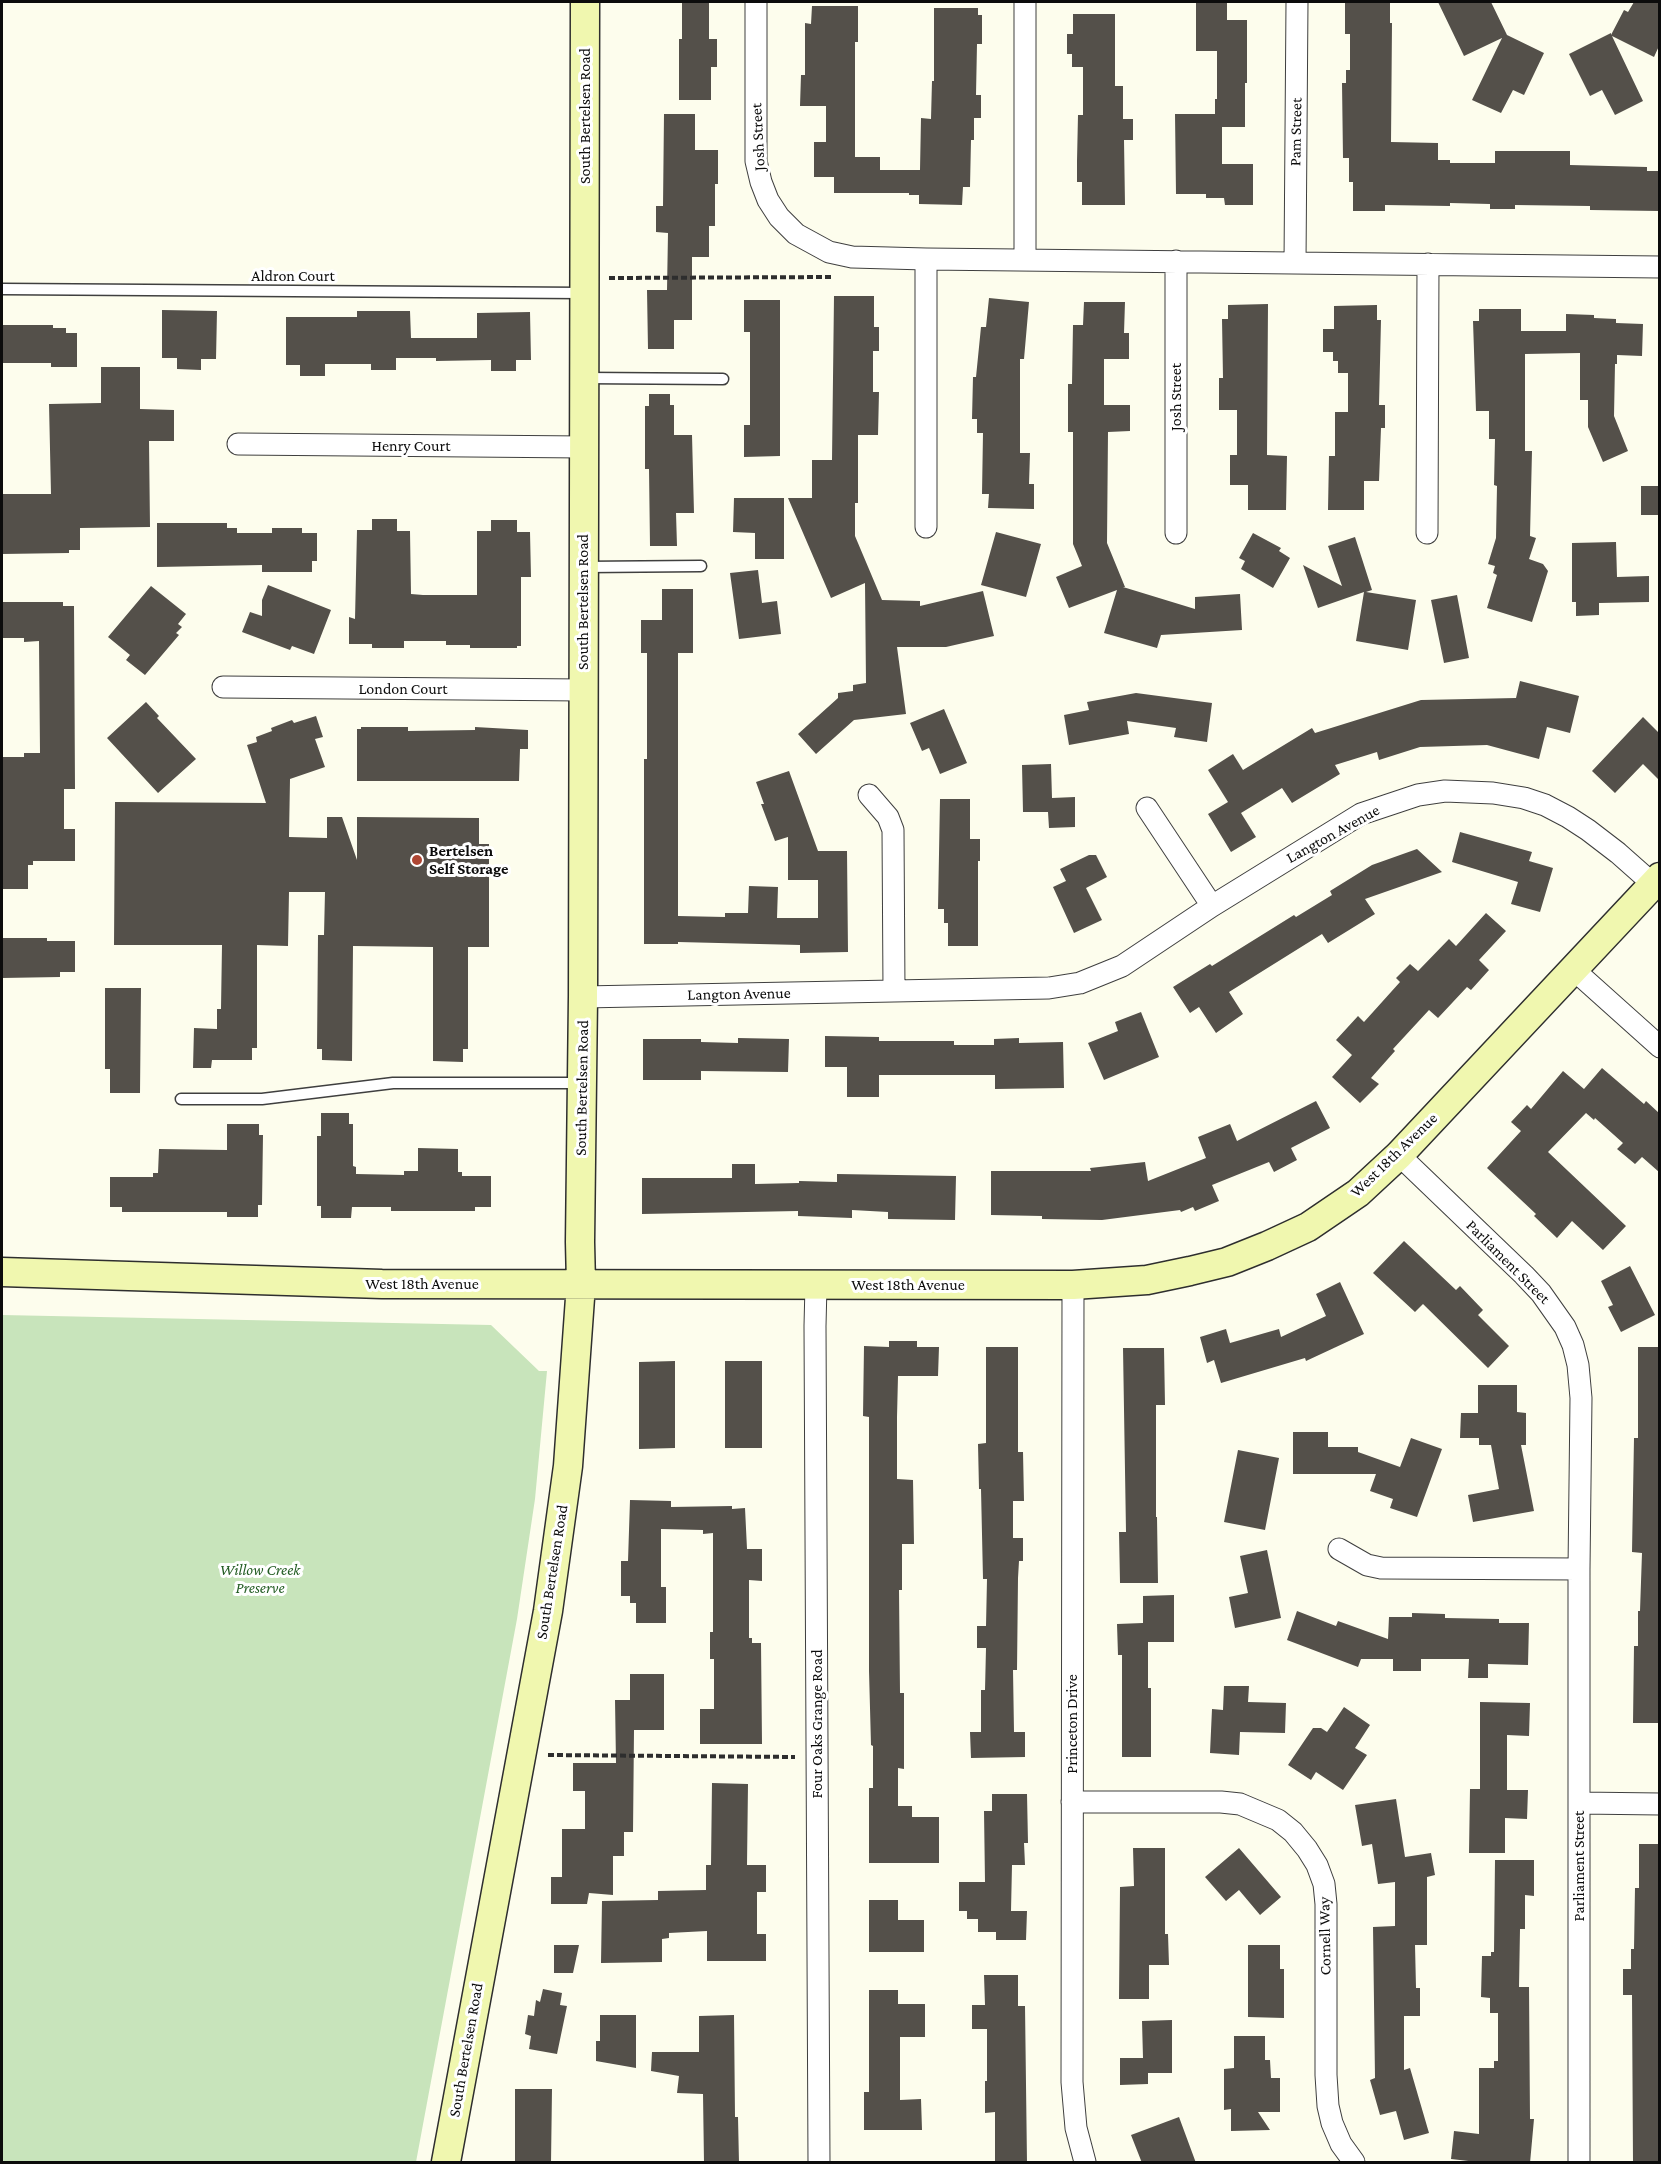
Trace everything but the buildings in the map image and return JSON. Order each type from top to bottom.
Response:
[{"type":"main road","name":"South Bertelsen Road","points":[[446,2163],[548,1611],[568,1466],[581,1284],[585,2]]},
{"type":"main road","name":"West 18th Avenue","points":[[2,1272],[382,1284],[1073,1285],[1158,1277],[1227,1262],[1308,1227],[1358,1193],[1399,1155],[1656,880]]},
{"type":"street","name":"Josh Street","points":[[756,2],[756,161],[761,182],[768,200],[779,217],[796,234],[814,245],[852,258],[1659,267]]},
{"type":"street","points":[[1025,2],[1025,260]]},
{"type":"street","name":"Pam Street","points":[[1295,263],[1297,2]]},
{"type":"street","points":[[926,259],[926,527]]},
{"type":"street","name":"Josh Street","points":[[1176,261],[1176,533]]},
{"type":"street","points":[[1428,264],[1428,533]]},
{"type":"street","name":"Henry Court","points":[[238,444],[584,447]]},
{"type":"street","name":"London Court","points":[[224,687],[583,690]]},
{"type":"street","name":"Langton Avenue","points":[[583,997],[1049,988],[1080,983],[1122,966],[1212,906],[1361,814],[1418,795],[1445,791],[1493,793],[1524,798],[1545,805],[1588,830],[1656,880]]},
{"type":"street","points":[[869,795],[888,817],[893,830],[894,991]]},
{"type":"street","points":[[1147,808],[1212,906]]},
{"type":"street","points":[[1573,969],[1659,1047]]},
{"type":"street","name":"Parliament Street","points":[[1399,1155],[1530,1281],[1554,1309],[1573,1346],[1578,1365],[1581,1398],[1579,2163]]},
{"type":"street","name":"Four Oaks Grange Road","points":[[816,1285],[819,2163]]},
{"type":"street","name":"Princeton Drive","points":[[1073,1285],[1072,2082],[1076,2128],[1085,2163]]},
{"type":"street","points":[[1339,1550],[1367,1564],[1381,1568],[1579,1569]]},
{"type":"street","name":"Cornell Way","points":[[1072,1802],[1240,1804],[1278,1820],[1293,1832],[1307,1849],[1317,1865],[1324,1884],[1326,1904],[1328,2106],[1341,2144],[1354,2163]]},
{"type":"street","points":[[1580,1803],[1659,1804]]},
{"type":"lane","name":"Aldron Court","points":[[2,290],[584,286]]},
{"type":"lane","points":[[584,378],[723,379]]},
{"type":"lane","points":[[583,567],[701,566]]},
{"type":"lane","points":[[181,1099],[262,1099],[393,1083],[583,1083]]},
{"type":"path","points":[[584,286],[832,277],[842,273],[852,258]]},
{"type":"path","points":[[521,1755],[817,1757]]},
{"type":"green space","name":"Willow Creek Preserve","points":[[2,1315],[491,1325],[539,1371],[547,1371],[535,1499],[517,1619],[416,2162],[2,2162]]},
{"type":"place","name":"Bertelsen Self Storage","points":[[417,860]]}]
